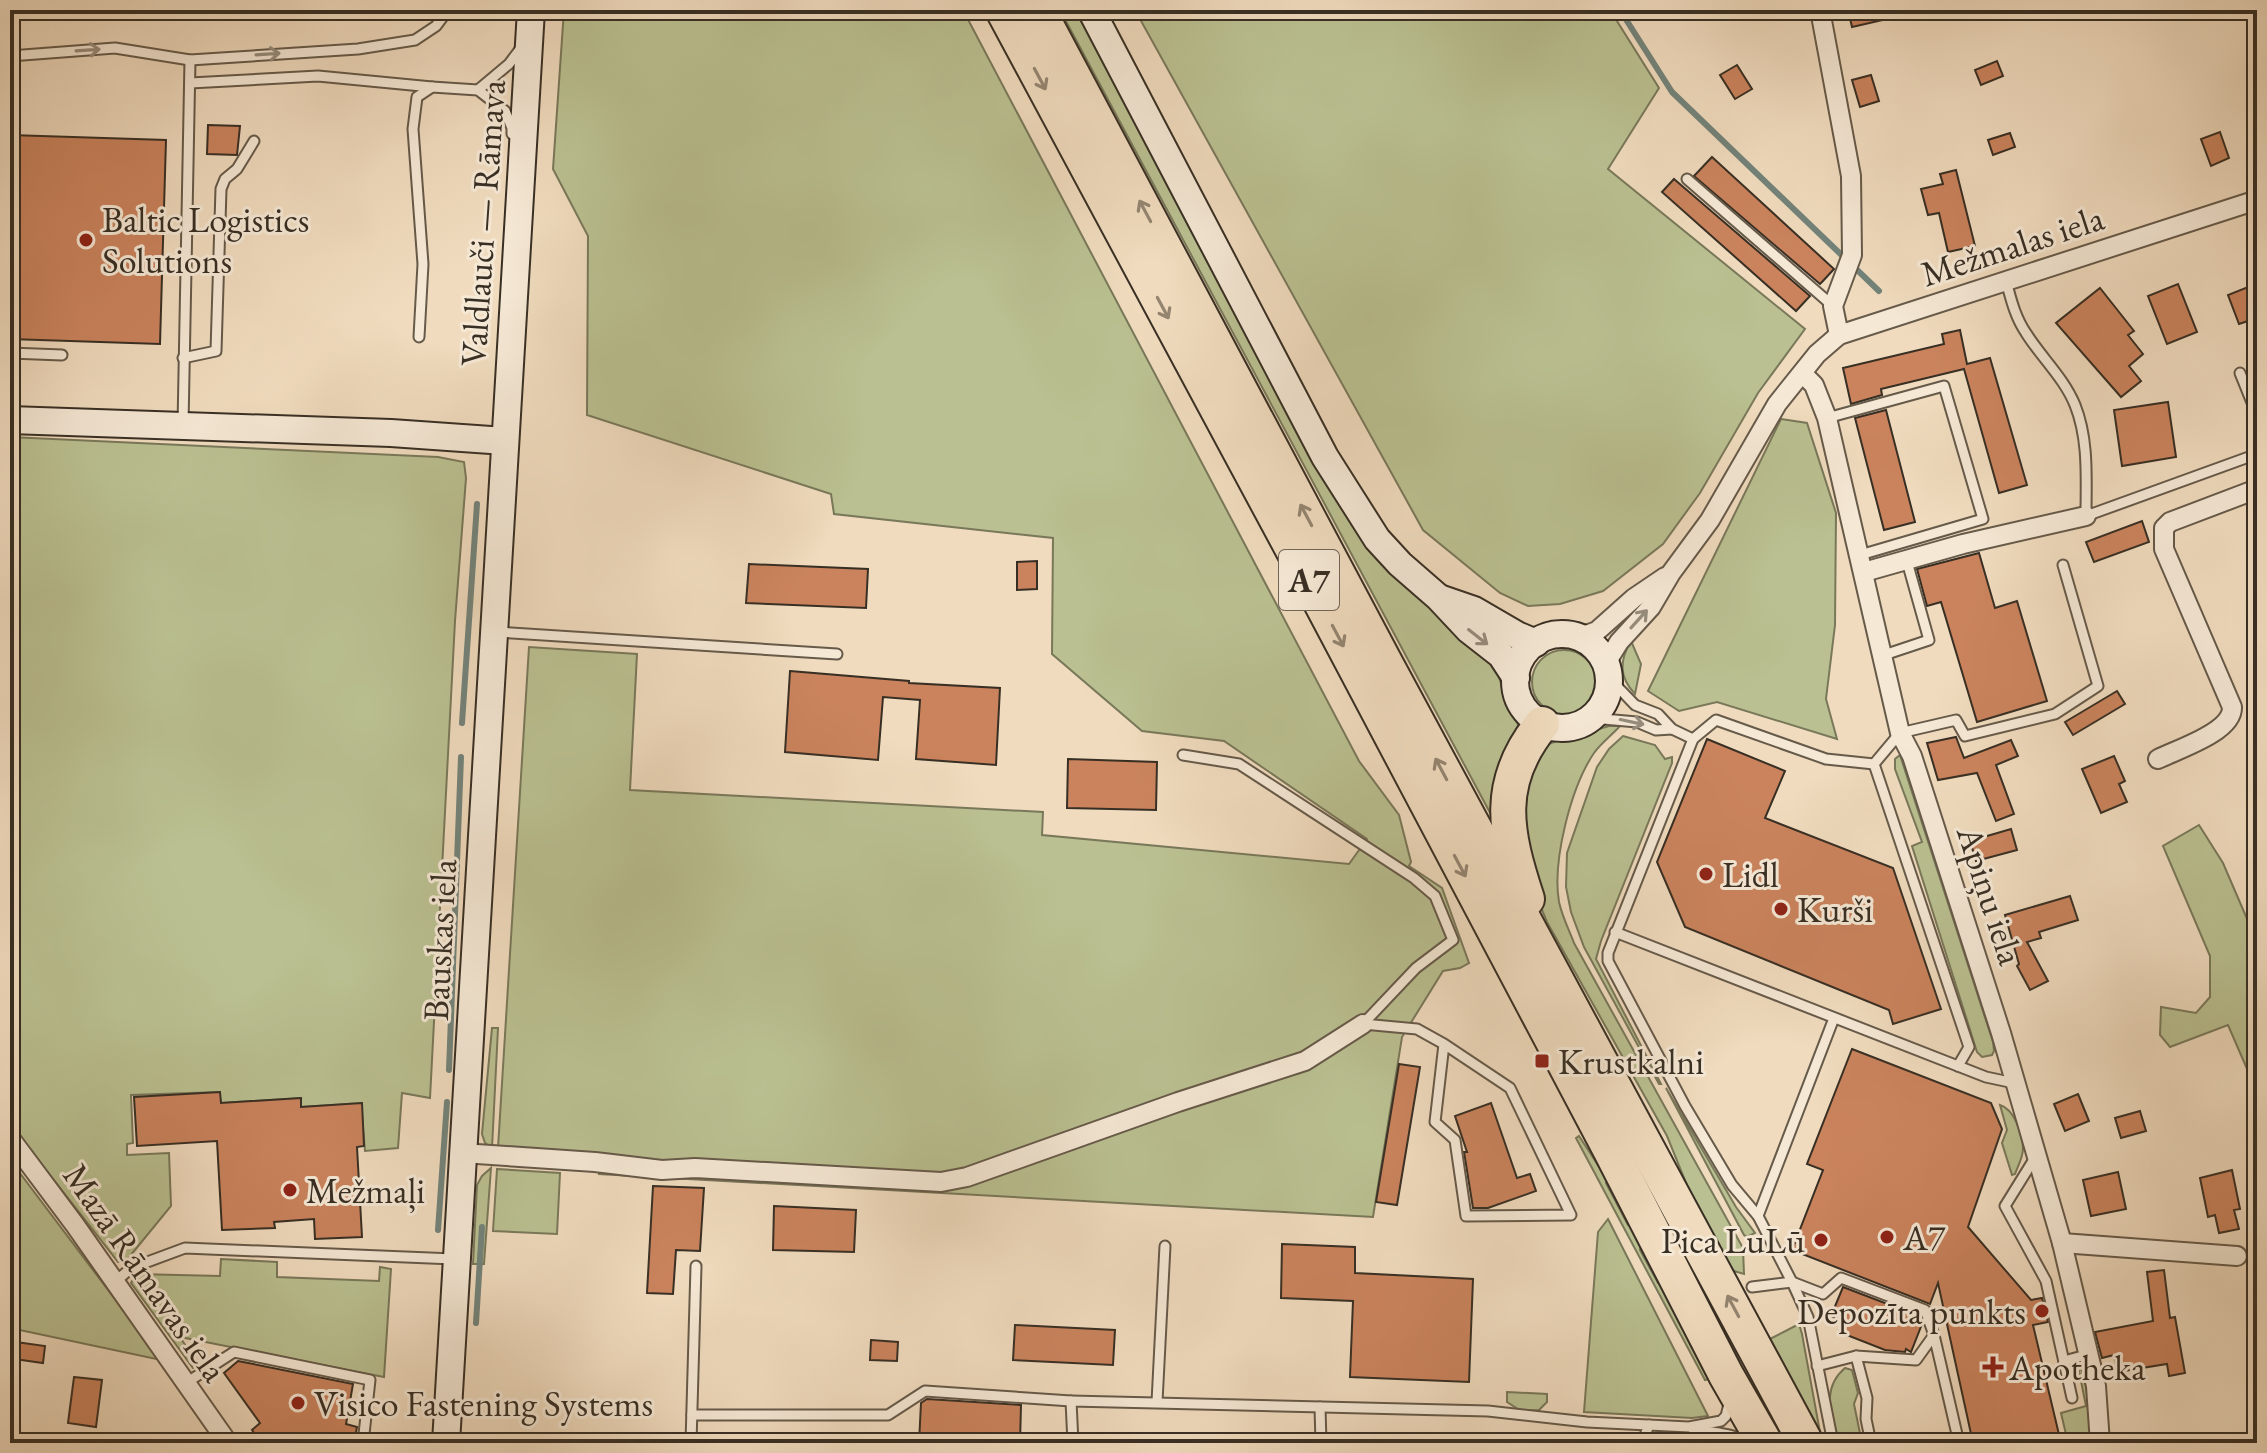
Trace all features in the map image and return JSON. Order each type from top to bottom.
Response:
[{"type":"highway","name":"A7","points":[[1003,10],[1298,559],[1726,1375]]},
{"type":"highway","name":"A7","points":[[1038,10],[1556,987],[1806,1443]]},
{"type":"highway","points":[[1542,724],[1530,738],[1516,764],[1509,796],[1507,827],[1517,868],[1556,987]]},
{"type":"highway","points":[[1726,1375],[1765,1443]]},
{"type":"main road","name":"Valdlauči — Rāmava","points":[[505,441],[531,17]]},
{"type":"main road","points":[[1095,18],[1325,457],[1377,539],[1469,630],[1501,655],[1516,678]]},
{"type":"main road","points":[[10,420],[391,433],[505,441]]},
{"type":"main road","name":"Bauskas iela","points":[[446,1443],[505,441]]},
{"type":"main road","points":[[1439,598],[1474,610],[1536,643]]},
{"type":"main road","points":[[1548,637],[1580,637],[1594,647],[1608,671],[1607,693],[1592,718],[1579,726],[1565,729],[1542,724],[1523,707],[1517,693],[1518,665],[1525,652],[1548,637]]},
{"type":"street","points":[[1820,10],[1851,176],[1852,255],[1833,306],[1839,335]]},
{"type":"street","name":"Mežmalas iela","points":[[1671,573],[1710,520],[1777,404],[1817,354],[1839,335],[2256,204]]},
{"type":"street","name":"Apiņu iela","points":[[1803,374],[1814,385],[1827,418],[1900,733],[1917,770],[2001,1033],[2062,1243],[2090,1354],[2100,1443]]},
{"type":"street","points":[[2158,759],[2222,728],[2232,714],[2232,707],[2164,549],[2164,528],[2170,522],[2257,489]]},
{"type":"street","points":[[1862,563],[1906,558],[2086,516]]},
{"type":"street","points":[[1580,637],[1597,631],[1634,598],[1671,573]]},
{"type":"street","points":[[1608,671],[1619,642],[1651,607],[1671,573]]},
{"type":"street","points":[[462,1153],[662,1170],[695,1168],[941,1182],[967,1177],[1305,1061],[1363,1024]]},
{"type":"street","name":"Mazā Rāmavas iela","points":[[10,1138],[228,1443]]},
{"type":"street","points":[[2062,1243],[2237,1256]]},
{"type":"lane","points":[[10,56],[115,48],[190,60],[358,49],[408,43],[436,26],[448,10]]},
{"type":"lane","points":[[478,90],[519,53],[531,17]]},
{"type":"lane","points":[[183,426],[190,60]]},
{"type":"lane","points":[[190,83],[318,76],[478,90],[505,111],[512,128],[512,140]]},
{"type":"lane","points":[[419,337],[423,264],[413,129],[417,97],[432,87]]},
{"type":"lane","points":[[183,358],[216,351],[221,189],[254,141]]},
{"type":"lane","points":[[511,152],[510,177],[520,198]]},
{"type":"lane","points":[[1687,179],[1833,306]]},
{"type":"lane","points":[[2006,281],[2013,309],[2023,330],[2075,404],[2084,444],[2086,516],[2257,454]]},
{"type":"lane","points":[[10,353],[62,355]]},
{"type":"lane","points":[[2240,373],[2257,415]]},
{"type":"lane","points":[[1827,418],[1944,386],[1983,519],[1862,563]]},
{"type":"lane","points":[[1884,655],[1929,640],[1906,558]]},
{"type":"lane","points":[[1874,764],[1900,733],[1956,720],[1965,736],[2055,714],[2098,686],[2063,565]]},
{"type":"lane","points":[[494,632],[837,654]]},
{"type":"lane","points":[[1608,671],[1635,705],[1658,714],[1672,729],[1693,739]]},
{"type":"lane","points":[[1592,718],[1637,722],[1656,730],[1672,729]]},
{"type":"lane","points":[[1833,1443],[1808,1317],[1792,1282],[1758,1216],[1732,1185],[1685,1106],[1608,961],[1615,932],[1693,739],[1716,720],[1826,759],[1874,764]]},
{"type":"lane","points":[[1183,755],[1239,764],[1414,878],[1435,896],[1453,940],[1416,968],[1363,1024]]},
{"type":"lane","points":[[1874,764],[1969,1047],[1958,1066]]},
{"type":"lane","points":[[1615,932],[1986,1077],[2014,1083]]},
{"type":"lane","points":[[1758,1216],[1834,1018]]},
{"type":"lane","points":[[1363,1024],[1417,1029],[1444,1044],[1510,1088],[1571,1215],[1466,1216],[1455,1140],[1435,1122],[1444,1044]]},
{"type":"lane","points":[[2036,1156],[2005,1206],[2046,1281],[2072,1398]]},
{"type":"lane","points":[[1157,1402],[1165,1246]]},
{"type":"lane","points":[[115,1282],[131,1268],[185,1248],[456,1259]]},
{"type":"lane","points":[[691,1443],[696,1266]]},
{"type":"lane","points":[[2046,1281],[2070,1274]]},
{"type":"lane","points":[[1752,1287],[1792,1282],[1823,1294],[1841,1278],[1925,1310],[1934,1335],[1959,1443]]},
{"type":"lane","points":[[1817,1366],[1856,1356],[1916,1360],[1934,1335]]},
{"type":"lane","points":[[186,1383],[234,1352],[370,1380],[363,1443]]},
{"type":"lane","points":[[2064,1361],[2090,1354]]},
{"type":"lane","points":[[1856,1356],[1867,1398],[1866,1419],[1871,1443]]},
{"type":"lane","points":[[692,1415],[888,1415],[925,1391],[1071,1401],[1488,1411],[1587,1422],[1689,1427],[1721,1421],[1726,1416],[1731,1397],[1726,1375]]},
{"type":"lane","points":[[1071,1401],[1073,1443]]},
{"type":"lane","points":[[1320,1407],[1321,1443]]},
{"type":"lane","points":[[1642,1443],[1649,1425]]},
{"type":"lane","points":[[1689,1427],[1709,1433],[1729,1433],[1747,1443]]},
{"type":"green space","points":[[564,10],[963,10],[1359,761],[1399,815],[1411,862],[1409,866],[1442,888],[1469,963],[1443,971],[1402,1037],[1373,1217],[599,1174],[600,1156],[498,1148],[529,647],[637,654],[630,790],[1043,812],[1042,835],[1349,864],[1367,839],[1224,741],[1142,731],[1052,654],[1053,538],[834,514],[831,494],[587,415],[588,236],[553,169]]},
{"type":"green space","points":[[1060,10],[1078,10],[1356,529],[1497,669],[1507,706],[1519,726],[1513,736],[1495,822]]},
{"type":"green space","points":[[1135,10],[1610,10],[1659,88],[1608,169],[1805,329],[1758,393],[1700,493],[1663,544],[1603,591],[1560,604],[1528,606],[1500,593],[1423,530]]},
{"type":"green space","points":[[1781,419],[1807,423],[1836,513],[1835,625],[1826,699],[1837,739],[1717,702],[1679,711],[1648,691]]},
{"type":"green space","points":[[10,437],[438,457],[464,462],[466,478],[455,621],[430,1098],[402,1093],[398,1148],[365,1151],[361,1103],[301,1107],[300,1098],[221,1103],[219,1092],[131,1095],[133,1143],[127,1144],[127,1155],[169,1153],[171,1206],[126,1261],[118,1262],[10,1124]]},
{"type":"green space","points":[[1631,641],[1641,664],[1635,694],[1622,669]]},
{"type":"green space","points":[[1558,650],[1570,650],[1587,659],[1594,670],[1594,694],[1587,705],[1570,714],[1558,714],[1546,709],[1537,700],[1532,688],[1532,676],[1537,664],[1546,655]]},
{"type":"green space","points":[[1609,726],[1620,726],[1594,753],[1586,767],[1565,825],[1558,866],[1559,902],[1574,943],[1743,1248],[1744,1274],[1734,1271],[1725,1261],[1693,1200],[1667,1136],[1547,922],[1532,886],[1524,850],[1525,767],[1541,748],[1551,743]]},
{"type":"green space","points":[[1623,736],[1655,745],[1665,759],[1672,757],[1672,763],[1596,959],[1661,1084],[1584,947],[1566,887],[1567,853],[1597,767]]},
{"type":"green space","points":[[1900,755],[1993,1042],[1992,1055],[1982,1057],[1977,1052],[1912,846],[1922,842],[1895,769],[1895,759]]},
{"type":"green space","points":[[2199,825],[2223,863],[2257,942],[2257,1092],[2228,1025],[2170,1047],[2160,1035],[2161,1007],[2196,1013],[2210,997],[2210,956],[2163,846]]},
{"type":"green space","points":[[492,1028],[498,1028],[492,1148],[485,1143],[482,1134]]},
{"type":"green space","points":[[1666,1088],[1736,1207],[1755,1233],[1747,1237],[1744,1235]]},
{"type":"green space","points":[[2000,1105],[2010,1111],[2023,1143],[2021,1158],[2012,1175],[2002,1143],[2007,1130]]},
{"type":"green space","points":[[1579,1136],[1607,1179],[1606,1183],[1628,1225],[1632,1224],[1642,1241],[1640,1250],[1658,1283],[1664,1283],[1713,1378],[1705,1380],[1576,1138]]},
{"type":"green space","points":[[10,1160],[161,1360],[10,1328]]},
{"type":"green space","points":[[491,1168],[484,1264],[473,1264],[477,1185]]},
{"type":"green space","points":[[497,1169],[560,1173],[557,1234],[493,1231]]},
{"type":"green space","points":[[1608,1219],[1708,1416],[1692,1418],[1584,1412],[1598,1232]]},
{"type":"green space","points":[[221,1259],[277,1262],[277,1277],[379,1281],[380,1267],[391,1269],[384,1377],[180,1337],[200,1368],[193,1368],[131,1283],[136,1274],[220,1276]]},
{"type":"green space","points":[[1799,1324],[1802,1334],[1822,1443],[1764,1342]]},
{"type":"green space","points":[[2083,1366],[2093,1437],[2089,1443],[2068,1443],[2061,1413],[2086,1406],[2079,1371]]},
{"type":"green space","points":[[1845,1368],[1852,1370],[1858,1393],[1854,1404],[1862,1443],[1836,1443],[1830,1393]]},
{"type":"green space","points":[[1507,1392],[1547,1394],[1547,1402],[1539,1410],[1521,1411],[1507,1402]]},
{"type":"building","points":[[1848,10],[1899,10],[1900,16],[1852,27]]},
{"type":"building","points":[[1997,61],[2003,76],[1981,85],[1975,70]]},
{"type":"building","points":[[1737,65],[1752,89],[1735,99],[1720,75]]},
{"type":"building","points":[[1871,75],[1879,101],[1860,107],[1852,80]]},
{"type":"building","points":[[208,125],[240,126],[237,155],[207,154]]},
{"type":"building","points":[[2220,132],[2229,158],[2211,166],[2201,139]]},
{"type":"building","points":[[2010,133],[2015,147],[1993,155],[1988,140]]},
{"type":"building","name":"Baltic Logistics Solutions","points":[[10,135],[166,140],[160,344],[10,339]]},
{"type":"building","points":[[1712,157],[1834,269],[1820,284],[1694,176]]},
{"type":"building","points":[[1956,170],[1975,246],[1948,252],[1939,213],[1928,215],[1921,189],[1943,184],[1940,174]]},
{"type":"building","points":[[1674,179],[1810,296],[1796,311],[1662,192]]},
{"type":"building","points":[[2178,284],[2197,332],[2167,344],[2148,296]]},
{"type":"building","points":[[2248,287],[2257,318],[2239,324],[2228,295]]},
{"type":"building","points":[[2100,288],[2134,331],[2128,335],[2143,354],[2129,366],[2141,381],[2121,397],[2056,323]]},
{"type":"building","points":[[1960,330],[1967,364],[1990,358],[2027,485],[1999,493],[1964,369],[1881,389],[1882,395],[1851,404],[1843,368],[1944,344],[1942,334]]},
{"type":"building","points":[[2168,402],[2176,457],[2122,466],[2114,410]]},
{"type":"building","points":[[1886,410],[1915,522],[1884,530],[1855,418]]},
{"type":"building","points":[[2142,521],[2149,542],[2094,562],[2086,542]]},
{"type":"building","points":[[1979,553],[1995,608],[2017,601],[2047,701],[1977,722],[1941,602],[1927,606],[1917,569]]},
{"type":"building","points":[[1037,561],[1037,589],[1017,590],[1017,562]]},
{"type":"building","points":[[749,564],[868,569],[866,608],[746,603]]},
{"type":"building","points":[[790,671],[1000,688],[996,765],[916,759],[920,700],[883,697],[878,760],[785,752]]},
{"type":"building","points":[[2117,691],[2125,704],[2073,735],[2065,722]]},
{"type":"building","points":[[1956,737],[1964,758],[2011,740],[2018,756],[1996,765],[2014,814],[1996,821],[1977,773],[1938,780],[1927,743]]},
{"type":"building","points":[[1707,739],[1785,771],[1765,818],[1893,868],[1941,1009],[1893,1024],[1889,1010],[1685,927],[1657,862]]},
{"type":"building","points":[[2114,756],[2125,781],[2119,784],[2127,802],[2101,813],[2082,769]]},
{"type":"building","points":[[1068,759],[1157,762],[1156,810],[1067,808]]},
{"type":"building","points":[[2011,829],[2017,850],[1976,861],[1970,841]]},
{"type":"building","points":[[2070,896],[2078,920],[2039,932],[2041,938],[2027,942],[2048,981],[2030,990],[2017,966],[2019,964],[2005,915]]},
{"type":"building","name":"A7","points":[[1852,1049],[1991,1103],[2002,1129],[1968,1227],[2031,1300],[2042,1298],[2048,1322],[2033,1325],[2061,1443],[1973,1443],[1938,1283],[1930,1304],[1792,1250],[1823,1170],[1807,1164]]},
{"type":"building","points":[[1399,1064],[1420,1067],[1397,1205],[1376,1202]]},
{"type":"building","points":[[220,1092],[221,1103],[301,1098],[301,1107],[362,1103],[364,1146],[357,1147],[362,1237],[315,1239],[314,1219],[274,1222],[275,1228],[222,1230],[217,1141],[137,1146],[134,1097]]},
{"type":"building","points":[[2078,1094],[2089,1121],[2065,1131],[2054,1104]]},
{"type":"building","points":[[1491,1103],[1517,1178],[1530,1174],[1536,1191],[1488,1208],[1473,1208],[1464,1152],[1467,1152],[1455,1116]]},
{"type":"building","points":[[2140,1111],[2146,1131],[2121,1138],[2115,1118]]},
{"type":"building","points":[[2232,1170],[2240,1209],[2234,1210],[2239,1229],[2219,1233],[2215,1215],[2208,1217],[2200,1178]]},
{"type":"building","points":[[2118,1172],[2126,1209],[2091,1216],[2083,1180]]},
{"type":"building","points":[[653,1186],[704,1188],[700,1251],[676,1250],[673,1294],[647,1293]]},
{"type":"building","points":[[774,1206],[856,1210],[854,1252],[773,1250]]},
{"type":"building","points":[[1282,1244],[1355,1247],[1355,1273],[1473,1279],[1469,1382],[1350,1377],[1353,1301],[1281,1298]]},
{"type":"building","points":[[2164,1270],[2170,1318],[2175,1317],[2185,1373],[2169,1376],[2167,1364],[2117,1372],[2114,1355],[2102,1358],[2095,1332],[2153,1321],[2147,1272]]},
{"type":"building","points":[[1843,1287],[1919,1316],[1922,1324],[1911,1352],[1906,1349],[1905,1352],[1885,1350],[1839,1332],[1843,1321],[1831,1316]]},
{"type":"building","points":[[1015,1325],[1115,1330],[1113,1365],[1013,1360]]},
{"type":"building","points":[[871,1340],[898,1342],[897,1361],[870,1360]]},
{"type":"building","points":[[16,1342],[45,1346],[43,1363],[14,1359]]},
{"type":"building","name":"Visico Fastening Systems","points":[[238,1361],[353,1384],[346,1424],[357,1427],[354,1443],[261,1443],[252,1430],[260,1423],[224,1373]]},
{"type":"building","points":[[74,1377],[102,1380],[96,1427],[68,1423]]},
{"type":"building","points":[[927,1399],[1021,1405],[1020,1443],[919,1443],[921,1403]]},
{"type":"waterway","points":[[1620,10],[1672,92],[1879,291]]},
{"type":"waterway","points":[[462,723],[477,504]]},
{"type":"waterway","points":[[449,1070],[461,757]]},
{"type":"waterway","points":[[438,1230],[447,1102]]},
{"type":"waterway","points":[[476,1323],[482,1227]]},
{"type":"place","name":"Baltic Logistics Solutions","points":[[86,240]]},
{"type":"place","name":"Lidl","points":[[1706,874]]},
{"type":"place","name":"Kurši","points":[[1781,909]]},
{"type":"place","name":"Krustkalni","points":[[1542,1061]]},
{"type":"place","name":"Mežmaļi","points":[[290,1190]]},
{"type":"place","name":"A7","points":[[1887,1237]]},
{"type":"place","name":"Pica LuLū","points":[[1821,1240]]},
{"type":"place","name":"Depozīta punkts","points":[[2042,1311]]},
{"type":"place","name":"Apotheka","points":[[1993,1367]]},
{"type":"place","name":"Visico Fastening Systems","points":[[298,1403]]}]
